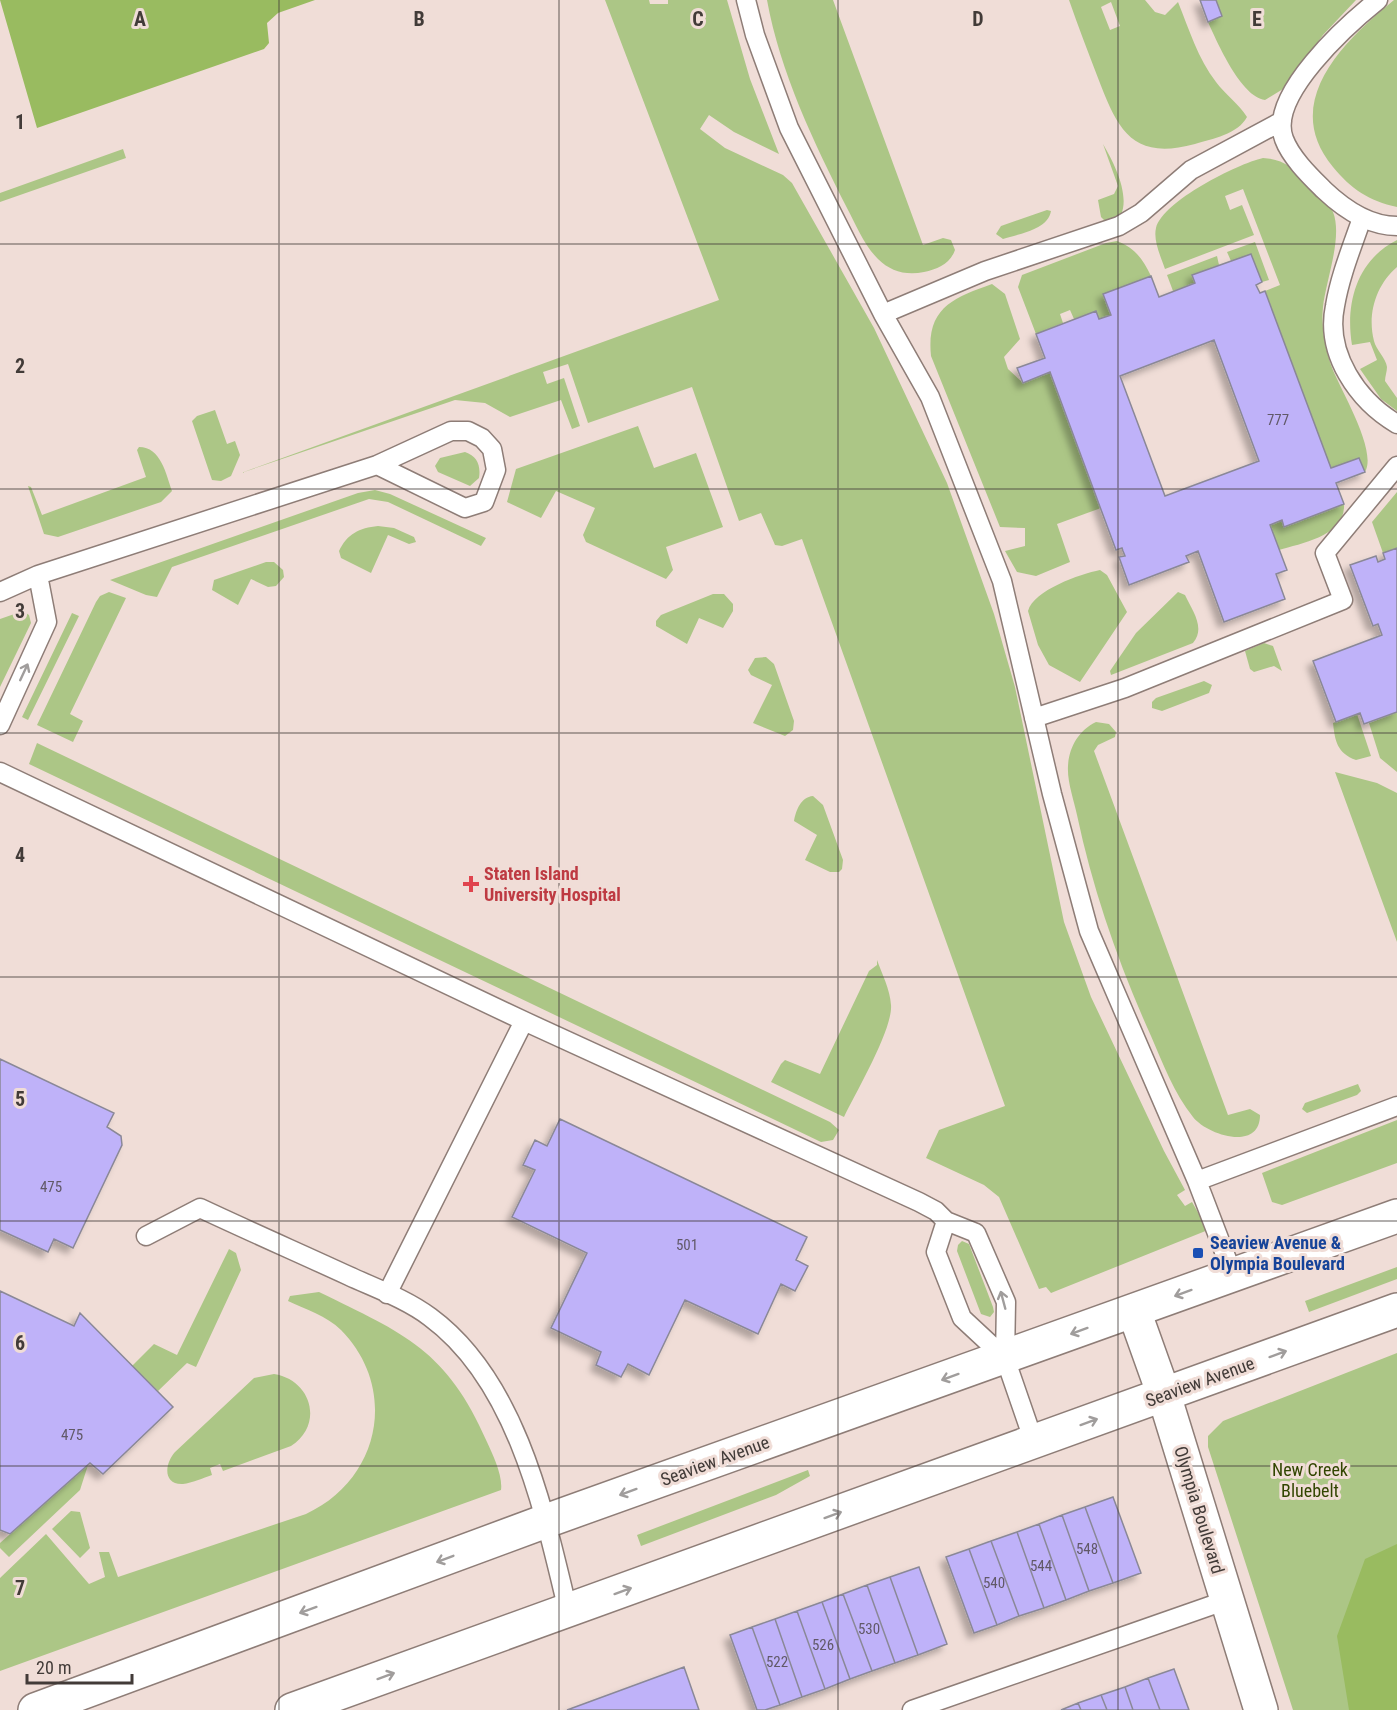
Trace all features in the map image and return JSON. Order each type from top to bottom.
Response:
[{"type":"street","name":"Seaview Avenue","points":[[35,1710],[546,1521],[1005,1358],[1397,1215]]},
{"type":"street","name":"Seaview Avenue","points":[[292,1710],[1397,1310]]},
{"type":"street","name":"Olympia Boulevard","points":[[1134,1311],[1164,1395],[1261,1710]]},
{"type":"lane","points":[[746,0],[755,35],[789,128],[883,314],[930,397],[1002,581],[1034,718],[1089,931],[1197,1181],[1233,1275]]},
{"type":"lane","points":[[1378,0],[1329,44],[1301,80],[1287,105],[1282,121],[1284,139],[1296,158],[1339,204],[1362,218],[1387,225],[1397,225]]},
{"type":"lane","points":[[883,314],[985,271],[1119,226],[1141,213],[1191,170],[1282,121]]},
{"type":"lane","points":[[1362,218],[1334,308],[1335,334],[1350,380],[1362,398],[1397,424]]},
{"type":"lane","points":[[0,592],[38,575],[377,465],[451,431],[468,430],[482,438],[492,449],[496,470],[484,502],[465,508],[377,465]]},
{"type":"lane","points":[[1034,718],[1125,688],[1343,600],[1325,553],[1397,466]]},
{"type":"lane","points":[[0,725],[47,622],[38,575]]},
{"type":"lane","points":[[0,772],[524,1021],[919,1202],[936,1211],[946,1221],[976,1233],[1006,1302],[1005,1358],[1034,1442]]},
{"type":"lane","points":[[387,1294],[524,1021]]},
{"type":"lane","points":[[1197,1181],[1397,1106]]},
{"type":"lane","points":[[146,1236],[200,1208],[387,1294],[428,1316],[474,1358],[499,1401],[521,1449],[546,1521],[568,1611]]},
{"type":"lane","points":[[946,1221],[936,1252],[962,1318],[1005,1358]]},
{"type":"lane","points":[[912,1710],[1227,1599]]},
{"type":"green space","points":[[0,0],[315,0],[278,13],[267,23],[269,43],[264,49],[37,128]]},
{"type":"green space","points":[[605,0],[649,0],[650,4],[668,4],[668,0],[727,0],[750,79],[779,154],[734,132],[709,115],[700,129],[725,148],[783,175],[792,183],[874,328],[947,483],[994,614],[1015,687],[1064,922],[1091,997],[1164,1151],[1185,1190],[1177,1195],[1185,1206],[1192,1202],[1208,1230],[1051,1293],[1046,1287],[1039,1289],[999,1197],[984,1185],[926,1158],[939,1130],[1005,1106],[802,539],[782,546],[775,545],[761,513],[739,521],[692,387],[588,423],[568,364],[543,372],[547,384],[564,378],[580,426],[572,429],[561,400],[510,417],[485,403],[455,400],[241,473],[719,300]]},
{"type":"green space","points":[[767,0],[833,0],[923,245],[943,238],[951,240],[955,250],[943,265],[917,273],[899,272],[878,259],[869,248],[857,228],[800,107],[780,54]]},
{"type":"green space","points":[[1069,0],[1145,0],[1155,12],[1165,15],[1178,2],[1204,64],[1247,117],[1243,123],[1217,138],[1174,148],[1156,148],[1130,137],[1113,113],[1105,96]],"holes":[[[1111,2],[1120,26],[1110,30],[1101,7]]]},
{"type":"green space","points":[[1216,0],[1356,0],[1323,35],[1283,89],[1265,100],[1256,97],[1247,89],[1217,42],[1208,22],[1222,16]]},
{"type":"green space","points":[[1394,0],[1397,0],[1397,207],[1369,198],[1340,175],[1318,143],[1313,119],[1316,96],[1325,74],[1339,53],[1356,34]]},
{"type":"green space","points":[[1103,144],[1120,179],[1124,198],[1121,215],[1106,222],[1101,217],[1098,200],[1114,194],[1118,186]]},
{"type":"green space","points":[[123,149],[126,158],[0,202],[0,193]]},
{"type":"green space","points":[[1263,158],[1282,162],[1292,168],[1321,195],[1333,212],[1336,222],[1335,246],[1323,307],[1323,329],[1331,365],[1362,435],[1368,462],[1365,472],[1359,458],[1331,468],[1265,291],[1280,285],[1243,189],[1225,196],[1230,210],[1242,205],[1254,235],[1165,269],[1158,249],[1156,228],[1162,217],[1172,207],[1202,185]]},
{"type":"green space","points":[[1047,210],[1051,211],[1049,217],[1032,230],[1003,239],[996,234],[1001,226]]},
{"type":"green space","points":[[1397,240],[1397,267],[1384,282],[1375,301],[1372,331],[1375,344],[1387,367],[1385,381],[1397,398],[1397,411],[1381,399],[1360,369],[1377,360],[1370,342],[1352,345],[1350,314],[1357,284],[1363,271],[1372,259]]},
{"type":"green space","points":[[1117,241],[1138,255],[1151,276],[1103,294],[1111,315],[1099,319],[1096,311],[1074,319],[1070,310],[1060,314],[1063,323],[1036,334],[1018,287],[1022,275],[1106,243]]},
{"type":"green space","points":[[1255,242],[1269,280],[1262,282],[1251,254],[1231,261],[1227,252]]},
{"type":"green space","points":[[1217,256],[1219,265],[1192,275],[1195,283],[1173,291],[1167,275]]},
{"type":"green space","points":[[992,284],[1005,294],[1020,339],[1004,357],[1008,369],[1023,383],[1050,372],[1101,508],[1057,524],[1070,562],[1036,576],[1017,572],[1005,551],[1025,546],[1025,528],[1000,527],[931,356],[933,326],[945,307],[965,294]]},
{"type":"green space","points":[[215,410],[227,444],[235,441],[240,455],[231,476],[221,481],[212,480],[192,421],[197,416]]},
{"type":"green space","points":[[638,426],[654,468],[696,453],[723,527],[666,547],[673,570],[666,579],[586,542],[583,535],[595,508],[556,491],[541,518],[507,502],[516,469]]},
{"type":"green space","points":[[139,447],[153,451],[165,470],[172,491],[161,502],[58,537],[44,534],[28,486],[31,487],[42,515],[146,477],[137,450]]},
{"type":"green space","points":[[465,452],[475,459],[479,469],[479,478],[470,486],[438,472],[435,466],[440,458]]},
{"type":"green space","points":[[375,490],[390,494],[486,538],[481,546],[388,502],[369,499],[172,567],[157,597],[146,595],[110,580],[358,493]]},
{"type":"green space","points":[[1397,492],[1397,548],[1383,553],[1372,522]]},
{"type":"green space","points":[[1344,504],[1343,515],[1330,531],[1310,541],[1279,550],[1270,525],[1282,520],[1285,526]]},
{"type":"green space","points":[[378,526],[394,528],[414,537],[416,542],[409,544],[388,535],[371,573],[341,558],[339,551],[350,536],[359,530]]},
{"type":"green space","points":[[266,562],[274,562],[283,570],[284,577],[276,586],[268,587],[251,579],[238,605],[212,590],[214,580]]},
{"type":"green space","points":[[1100,570],[1107,575],[1127,612],[1080,682],[1049,665],[1038,645],[1028,611],[1032,603],[1048,590],[1070,579]]},
{"type":"green space","points":[[109,592],[126,598],[70,714],[83,721],[73,742],[37,725],[96,602],[100,596]]},
{"type":"green space","points":[[1178,592],[1185,595],[1198,625],[1197,637],[1193,643],[1111,675],[1110,671],[1136,633]]},
{"type":"green space","points":[[713,594],[724,594],[733,604],[733,611],[723,628],[699,618],[687,644],[656,626],[656,621],[661,615]]},
{"type":"green space","points":[[23,611],[29,615],[31,623],[0,687],[0,619]]},
{"type":"green space","points":[[72,613],[79,616],[28,720],[22,717]]},
{"type":"green space","points":[[1264,643],[1273,646],[1282,671],[1274,666],[1254,672],[1250,669],[1245,651]]},
{"type":"green space","points":[[766,657],[774,664],[794,721],[793,730],[785,736],[753,723],[772,685],[751,675],[748,670],[755,658]]},
{"type":"green space","points":[[1204,681],[1212,685],[1209,693],[1162,711],[1152,708],[1152,702],[1156,698]]},
{"type":"green space","points":[[1397,712],[1397,772],[1380,758],[1369,723]]},
{"type":"green space","points":[[1357,714],[1371,756],[1356,760],[1345,754],[1338,746],[1333,723]]},
{"type":"green space","points":[[1096,722],[1109,724],[1116,732],[1115,737],[1098,745],[1094,751],[1228,1115],[1250,1109],[1260,1115],[1258,1126],[1252,1133],[1242,1137],[1220,1134],[1200,1124],[1180,1098],[1139,1009],[1118,955],[1091,872],[1068,772],[1070,752],[1076,740]]},
{"type":"green space","points":[[37,743],[830,1122],[839,1130],[833,1140],[821,1142],[29,764]]},
{"type":"green space","points":[[1335,772],[1377,783],[1397,793],[1397,942]]},
{"type":"green space","points":[[813,796],[823,805],[843,860],[842,869],[839,872],[830,872],[805,860],[817,835],[794,821],[802,801]]},
{"type":"green space","points":[[877,960],[889,993],[890,1016],[865,1077],[844,1117],[771,1082],[785,1060],[820,1074],[869,971],[877,965]]},
{"type":"green space","points":[[1358,1084],[1361,1091],[1357,1095],[1307,1113],[1302,1109],[1305,1103]]},
{"type":"green space","points":[[1397,1120],[1397,1163],[1282,1205],[1272,1202],[1262,1173]]},
{"type":"green space","points":[[962,1241],[969,1244],[993,1307],[994,1312],[990,1317],[981,1314],[957,1251]]},
{"type":"green space","points":[[229,1249],[236,1253],[241,1270],[196,1367],[187,1363],[158,1391],[132,1366],[154,1344],[177,1355]]},
{"type":"green space","points":[[1397,1267],[1397,1279],[1309,1312],[1305,1301]]},
{"type":"green space","points":[[319,1292],[376,1320],[420,1348],[439,1365],[472,1411],[497,1466],[501,1490],[0,1671],[0,1578],[46,1534],[89,1584],[105,1577],[99,1552],[109,1552],[118,1577],[306,1514],[331,1499],[351,1479],[365,1456],[373,1431],[375,1405],[370,1379],[359,1353],[341,1330],[323,1317],[288,1301],[290,1296]]},
{"type":"green space","name":"New Creek Bluebelt","points":[[1397,1353],[1397,1710],[1293,1710],[1208,1447],[1208,1436],[1223,1421]]},
{"type":"green space","points":[[274,1374],[287,1378],[305,1394],[310,1416],[308,1427],[301,1437],[291,1446],[223,1471],[220,1464],[210,1468],[212,1475],[198,1480],[183,1484],[171,1481],[167,1472],[169,1462],[175,1452],[254,1378]]},
{"type":"green space","points":[[88,1465],[80,1490],[9,1557],[0,1548],[0,1543]]},
{"type":"green space","points":[[808,1470],[810,1476],[776,1495],[641,1546],[637,1535]]},
{"type":"green space","points":[[71,1511],[80,1512],[90,1548],[80,1558],[52,1529]]},
{"type":"green space","points":[[1397,1544],[1397,1710],[1349,1710],[1337,1636],[1365,1559]]},
{"type":"building","points":[[1200,0],[1216,0],[1222,16],[1208,22]]},
{"type":"building","points":[[1251,254],[1262,282],[1256,285],[1260,293],[1265,291],[1331,468],[1359,458],[1365,472],[1336,483],[1344,504],[1284,527],[1282,520],[1270,525],[1287,570],[1276,574],[1285,599],[1224,622],[1198,551],[1186,556],[1189,562],[1129,585],[1119,557],[1125,556],[1122,548],[1116,550],[1050,372],[1023,383],[1017,368],[1045,358],[1036,334],[1096,311],[1099,319],[1111,315],[1103,294],[1151,276],[1159,297],[1195,283],[1192,275]],"holes":[[[1214,340],[1259,461],[1165,496],[1120,376]]]},
{"type":"building","points":[[1397,548],[1397,712],[1364,724],[1360,713],[1336,722],[1313,661],[1382,635],[1378,624],[1373,626],[1350,565],[1376,556],[1378,562],[1385,559],[1383,553]]},
{"type":"building","points":[[0,1059],[114,1113],[107,1127],[121,1136],[122,1145],[73,1248],[54,1239],[48,1252],[0,1230]]},
{"type":"building","points":[[560,1119],[807,1237],[796,1260],[808,1266],[795,1291],[781,1284],[758,1334],[685,1300],[649,1375],[628,1364],[621,1377],[596,1365],[601,1352],[551,1328],[587,1253],[512,1217],[535,1170],[523,1165],[535,1140],[547,1146]]},
{"type":"building","points":[[0,1291],[74,1326],[80,1313],[173,1407],[103,1474],[90,1463],[10,1534],[0,1530]]},
{"type":"building","points":[[1113,1497],[1141,1573],[1113,1583],[1085,1507]]},
{"type":"building","points":[[1085,1507],[1113,1583],[1089,1591],[1062,1515]]},
{"type":"building","points":[[1062,1515],[1089,1591],[1066,1600],[1039,1524]]},
{"type":"building","points":[[1039,1524],[1066,1600],[1044,1608],[1017,1532]]},
{"type":"building","points":[[1017,1532],[1044,1608],[1019,1616],[991,1541]]},
{"type":"building","points":[[991,1541],[1019,1616],[997,1625],[969,1549]]},
{"type":"building","points":[[969,1549],[997,1625],[974,1633],[946,1557]]},
{"type":"building","points":[[919,1567],[947,1644],[918,1655],[890,1577]]},
{"type":"building","points":[[890,1577],[918,1655],[895,1663],[867,1585]]},
{"type":"building","points":[[867,1585],[895,1663],[872,1671],[843,1594]]},
{"type":"building","points":[[843,1594],[872,1671],[850,1679],[822,1602]]},
{"type":"building","points":[[822,1602],[850,1679],[825,1689],[797,1611]]},
{"type":"building","points":[[797,1611],[825,1689],[802,1697],[775,1619]]},
{"type":"building","points":[[775,1619],[802,1697],[780,1705],[752,1627]]},
{"type":"building","points":[[752,1627],[780,1705],[765,1710],[757,1710],[730,1635]]},
{"type":"building","points":[[684,1667],[699,1710],[567,1710]]},
{"type":"building","points":[[1174,1669],[1189,1710],[1160,1710],[1148,1678]]},
{"type":"building","points":[[1148,1678],[1160,1710],[1133,1710],[1125,1687]]},
{"type":"building","points":[[1125,1687],[1133,1710],[1107,1710],[1101,1695]]},
{"type":"building","points":[[1101,1695],[1107,1710],[1081,1710],[1078,1703]]},
{"type":"building","points":[[1078,1703],[1081,1710],[1061,1710]]},
{"type":"place","name":"Staten Island University Hospital","points":[[471,884]]},
{"type":"place","name":"Seaview Avenue & Olympia Boulevard","points":[[1198,1253]]}]
